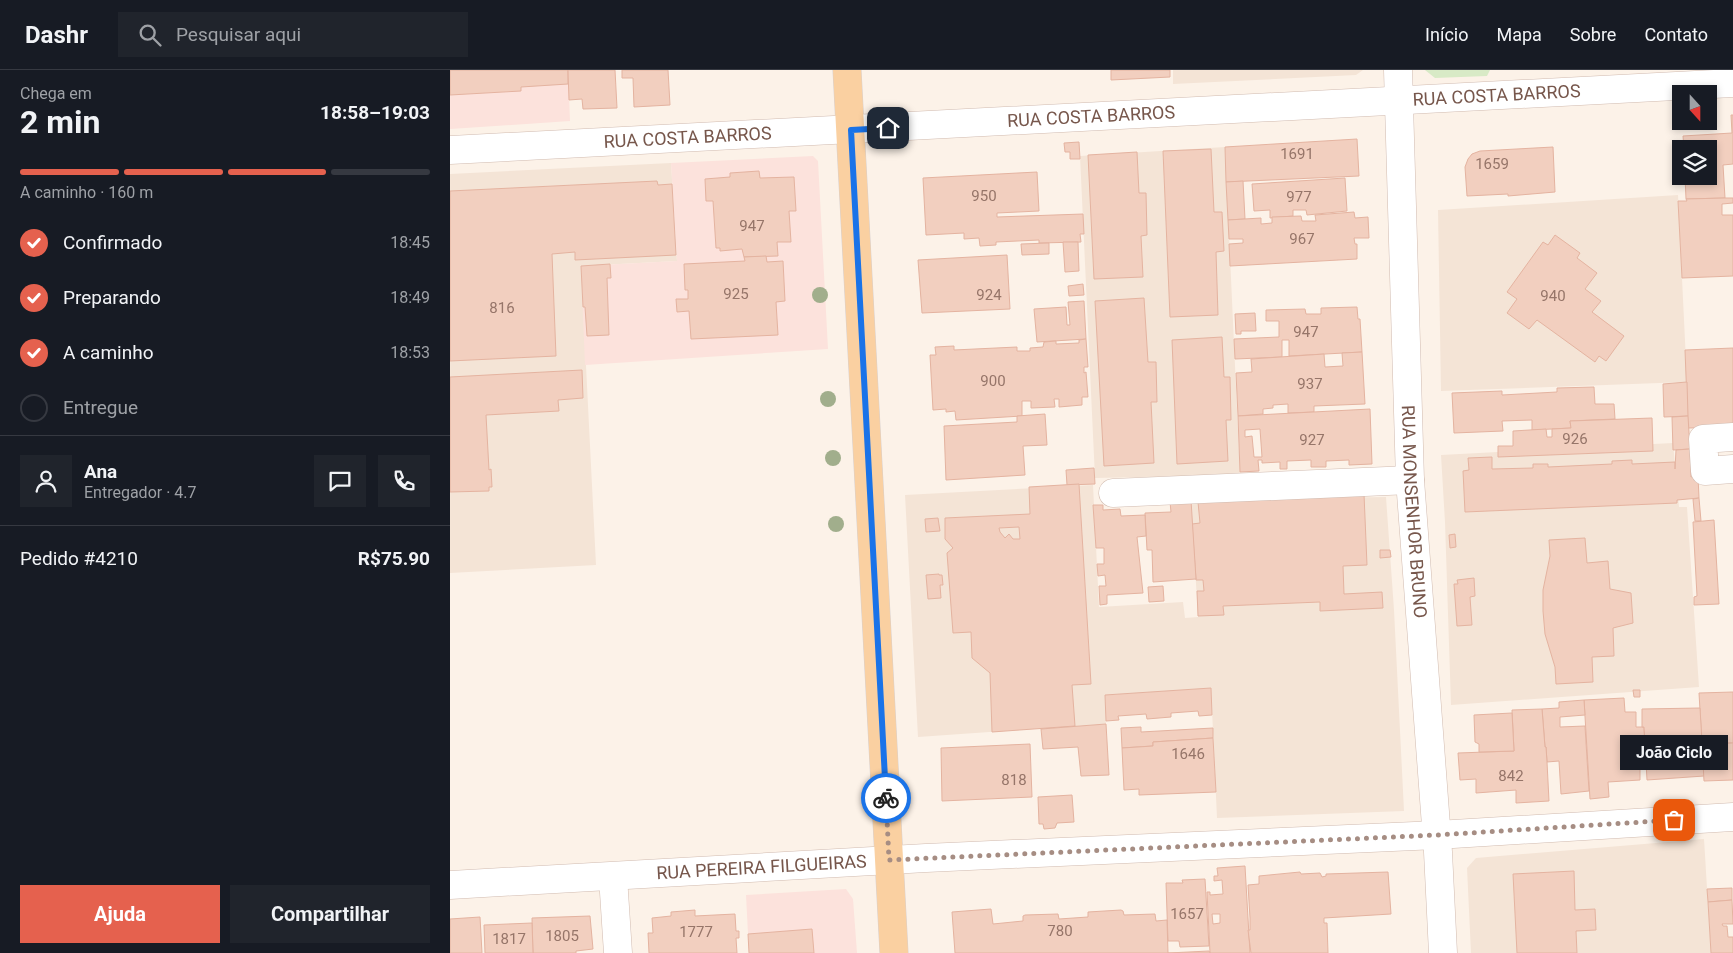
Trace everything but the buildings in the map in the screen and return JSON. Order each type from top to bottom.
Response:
[{"type":"main road","points":[[848,70],[894,953]]},
{"type":"street","name":"RUA MONSENHOR BRUNO","points":[[1398,70],[1410,480],[1437,835],[1443,953]]},
{"type":"street","name":"RUA COSTA BARROS","points":[[450,150],[1733,83]]},
{"type":"street","points":[[1733,437],[1703,439],[1705,471],[1733,469]]},
{"type":"street","points":[[1113,492],[1410,480]]},
{"type":"street","name":"RUA PEREIRA FILGUEIRAS","points":[[450,885],[889,860],[1437,835],[1733,816]]},
{"type":"street","points":[[613,877],[618,953]]},
{"type":"shaded area","points":[[450,70],[568,70],[570,121],[450,129]]},
{"type":"shaded area","points":[[1173,70],[1363,70],[1356,75],[1173,84]]},
{"type":"shaded area","points":[[1225,147],[1240,475],[1095,478],[1080,156]]},
{"type":"shaded area","points":[[813,156],[818,161],[828,349],[585,365],[581,266],[677,261],[671,163]]},
{"type":"shaded area","points":[[671,163],[677,261],[581,266],[596,565],[450,573],[450,174]]},
{"type":"shaded area","points":[[1678,195],[1687,382],[1441,391],[1438,210]]},
{"type":"shaded area","points":[[1673,443],[1679,507],[1687,507],[1699,687],[1451,705],[1441,455]]},
{"type":"shaded area","points":[[1093,485],[1099,607],[1183,602],[1185,618],[1198,617],[1191,500],[1386,497],[1394,610],[1404,811],[1217,818],[1211,688],[1105,695],[1106,724],[918,737],[905,495]]},
{"type":"shaded area","points":[[1704,839],[1711,953],[1471,953],[1467,868],[1476,858]]},
{"type":"shaded area","points":[[846,889],[853,899],[857,953],[749,953],[746,895]]},
{"type":"green space","points":[[1425,70],[1490,70],[1487,76],[1435,78]]},
{"type":"way so far","points":[[886,798],[889,860],[1437,835],[1674,820]]},
{"type":"place","name":"João Ciclo","points":[[1674,820]]},
{"type":"route","points":[[886,798],[851,130],[888,128]]}]
